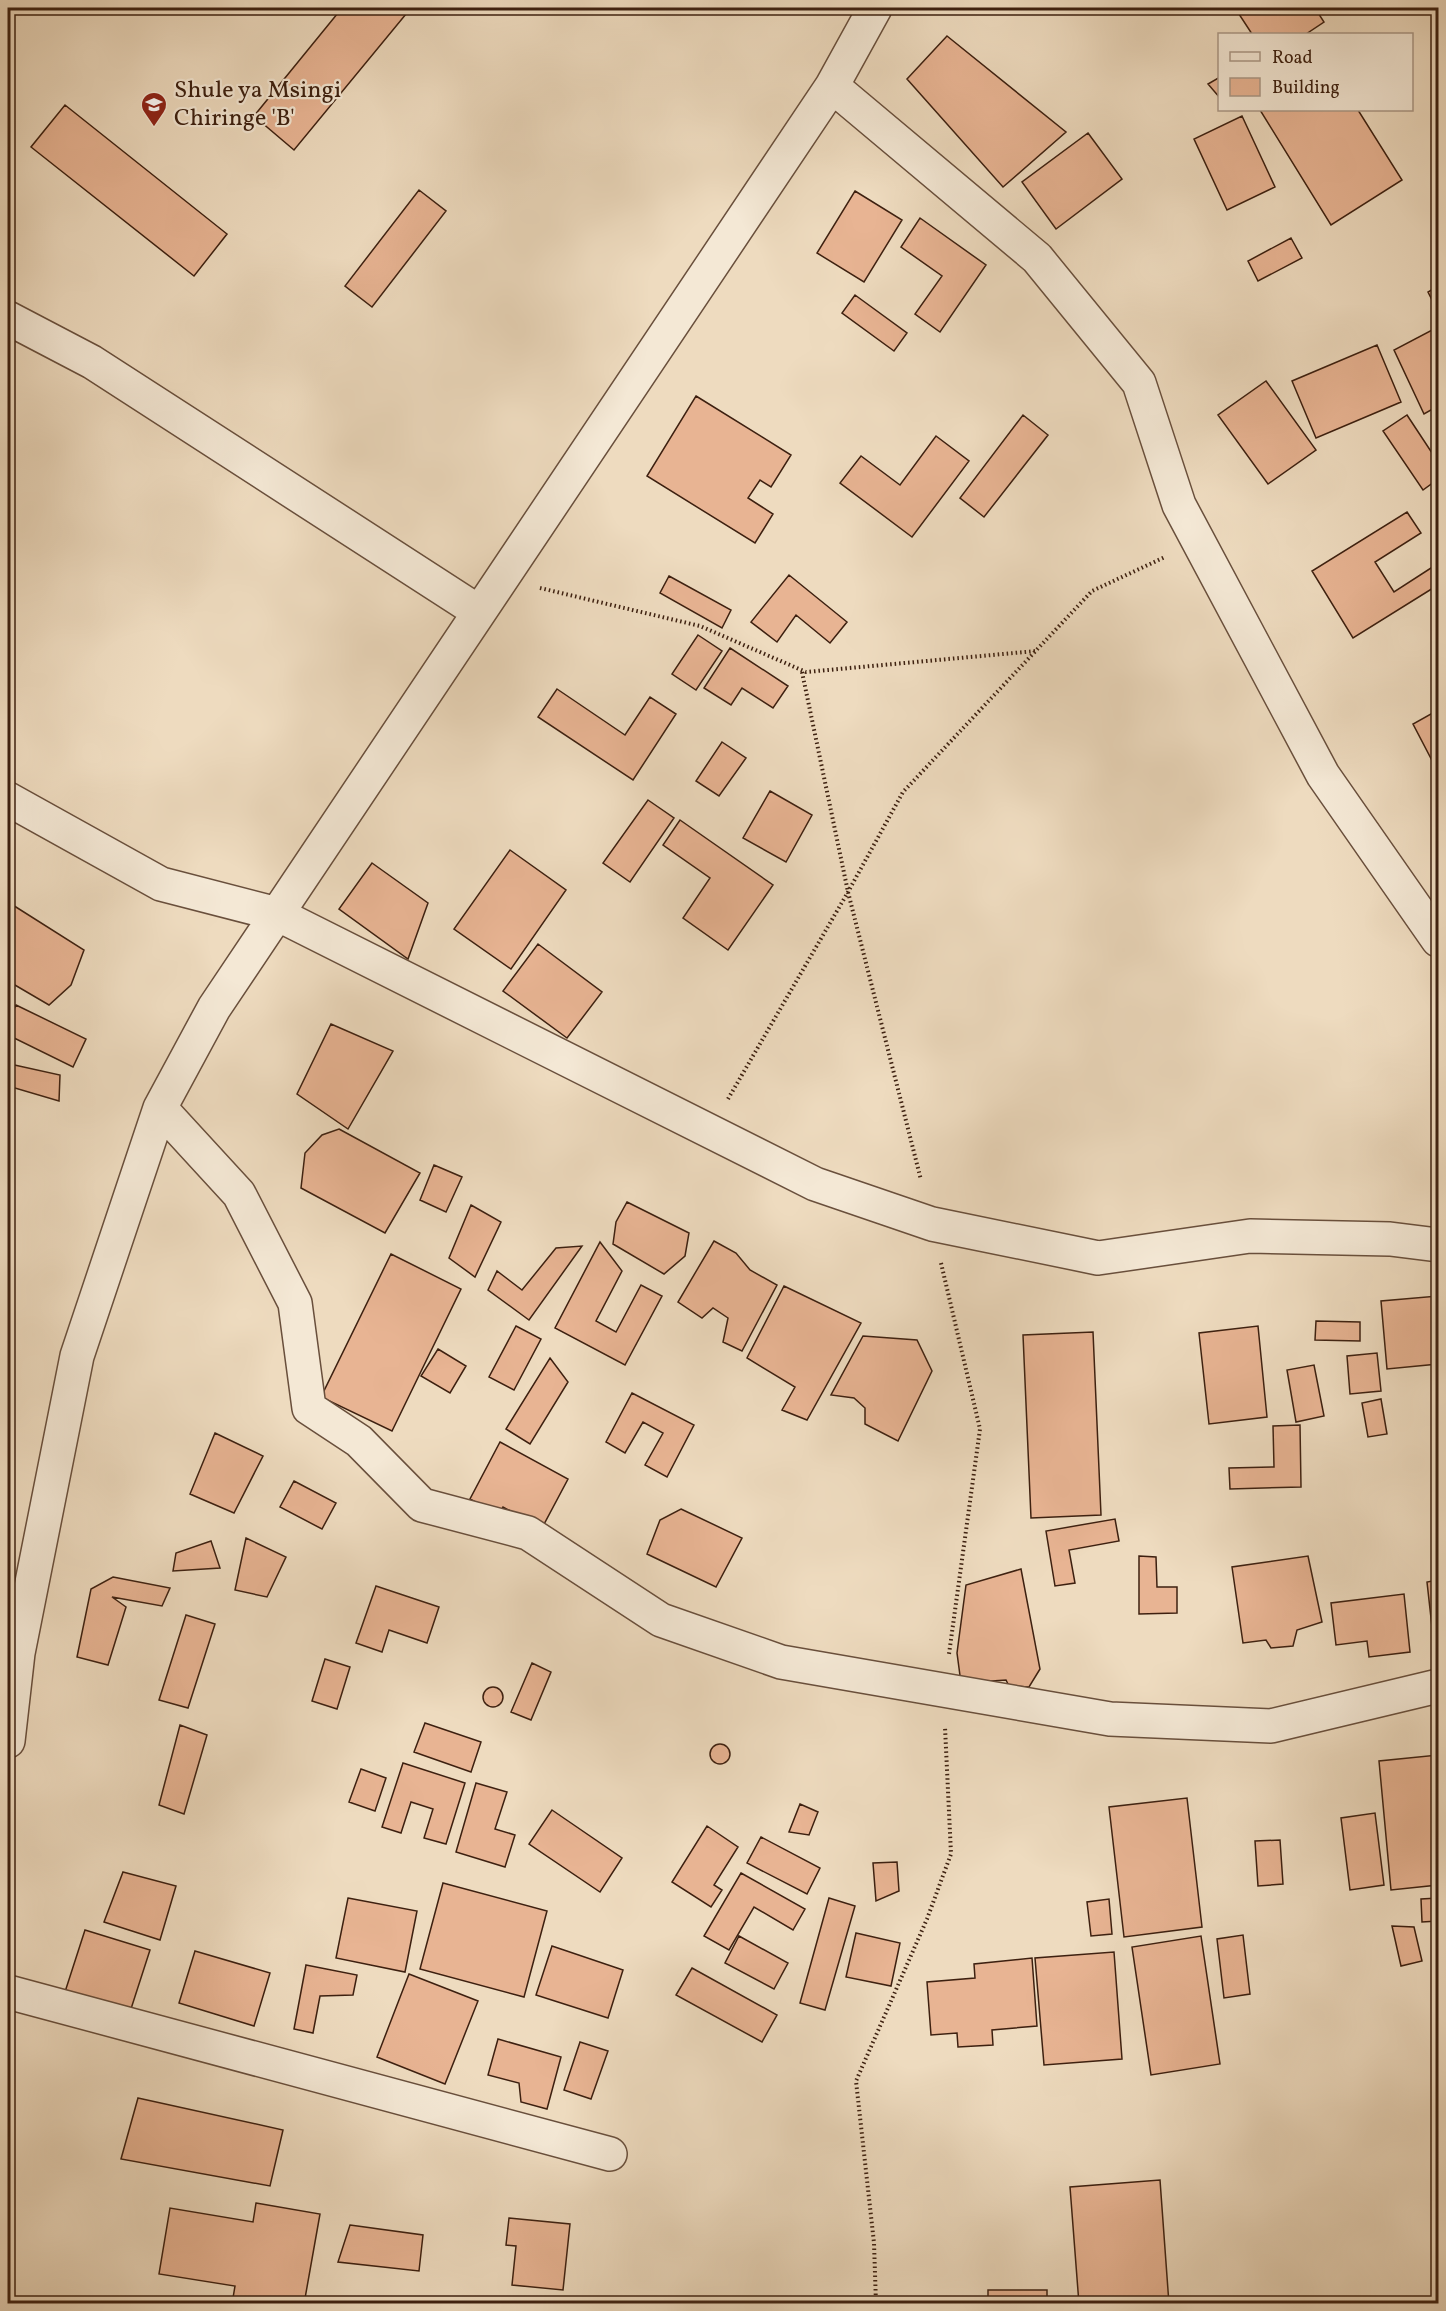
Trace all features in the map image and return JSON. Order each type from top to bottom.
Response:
[{"type":"street","points":[[8,1741],[18,1653],[76,1356],[160,1108],[214,1008],[832,86],[875,8]]},
{"type":"street","points":[[832,86],[1037,258],[1139,383],[1179,505],[1323,775],[1438,940]]},
{"type":"street","points":[[8,318],[92,362],[479,612]]},
{"type":"street","points":[[8,799],[161,884],[276,914],[815,1184],[932,1224],[1098,1258],[1250,1236],[1390,1239],[1438,1245]]},
{"type":"street","points":[[160,1108],[239,1194],[295,1303],[309,1408],[359,1441],[422,1504],[528,1533],[661,1620],[781,1662],[1110,1719],[1270,1726],[1438,1686]]},
{"type":"street","points":[[8,1992],[610,2154]]},
{"type":"path","points":[[710,1131],[903,792],[1092,591],[1198,541]]},
{"type":"path","points":[[501,579],[700,626],[806,672],[1036,651]]},
{"type":"path","points":[[802,672],[848,892],[932,1224],[980,1429],[957,1608],[943,1689],[951,1854],[927,1919],[856,2081],[874,2243],[876,2304]]},
{"type":"building","points":[[342,8],[411,8],[294,150],[254,116]]},
{"type":"building","points":[[342,8],[411,8],[294,150],[254,116]]},
{"type":"building","points":[[1235,8],[1315,8],[1324,22],[1308,33],[1251,33]]},
{"type":"building","points":[[947,36],[1066,132],[1003,187],[907,79]]},
{"type":"building","points":[[1218,78],[1218,96],[1208,84]]},
{"type":"building","points":[[65,105],[227,234],[194,276],[31,147]]},
{"type":"building","points":[[65,105],[227,234],[194,276],[31,147]]},
{"type":"building","points":[[1261,111],[1359,111],[1402,180],[1331,225]]},
{"type":"building","points":[[1242,116],[1275,187],[1227,210],[1194,139]]},
{"type":"building","points":[[1088,133],[1122,179],[1056,229],[1022,182]]},
{"type":"building","points":[[419,190],[446,211],[372,307],[345,286]]},
{"type":"building","points":[[855,191],[902,220],[864,282],[817,253]]},
{"type":"building","points":[[920,218],[986,265],[940,332],[915,314],[942,276],[901,247]]},
{"type":"building","points":[[1291,238],[1302,258],[1258,281],[1248,261]]},
{"type":"building","points":[[1438,286],[1438,312],[1428,292]]},
{"type":"building","points":[[855,295],[907,333],[894,351],[842,313]]},
{"type":"building","points":[[1434,329],[1438,338],[1438,406],[1424,414],[1394,350]]},
{"type":"building","points":[[1377,345],[1401,402],[1316,438],[1292,381]]},
{"type":"building","points":[[1266,381],[1316,450],[1268,484],[1218,415]]},
{"type":"building","points":[[696,396],[791,455],[771,487],[760,480],[748,498],[773,514],[755,543],[647,476]]},
{"type":"building","points":[[1023,415],[1048,435],[984,517],[960,498]]},
{"type":"building","points":[[1407,415],[1438,462],[1438,479],[1423,490],[1383,431]]},
{"type":"building","points":[[936,436],[969,461],[912,537],[840,483],[861,456],[900,485]]},
{"type":"building","points":[[1407,512],[1421,533],[1375,562],[1394,592],[1431,568],[1438,574],[1438,585],[1353,638],[1312,571]]},
{"type":"building","points":[[789,575],[847,622],[830,643],[796,615],[777,642],[751,622]]},
{"type":"building","points":[[669,576],[731,610],[722,628],[660,593]]},
{"type":"building","points":[[698,635],[722,651],[696,690],[672,674]]},
{"type":"building","points":[[730,648],[788,686],[773,708],[742,688],[731,705],[704,688]]},
{"type":"building","points":[[557,689],[625,735],[650,697],[676,714],[633,780],[538,717]]},
{"type":"building","points":[[1438,710],[1438,772],[1413,724]]},
{"type":"building","points":[[722,742],[746,758],[719,796],[696,781]]},
{"type":"building","points":[[770,791],[812,815],[786,862],[743,838]]},
{"type":"building","points":[[648,800],[674,818],[630,882],[603,863]]},
{"type":"building","points":[[680,820],[773,885],[728,950],[683,918],[710,878],[663,845]]},
{"type":"building","points":[[510,850],[566,890],[511,969],[454,929]]},
{"type":"building","points":[[372,863],[428,903],[408,959],[339,909]]},
{"type":"building","points":[[8,902],[84,950],[71,985],[49,1005],[8,981]]},
{"type":"building","points":[[538,944],[602,992],[567,1038],[503,991]]},
{"type":"building","points":[[16,1005],[86,1039],[73,1067],[8,1035],[8,1022]]},
{"type":"building","points":[[331,1024],[393,1051],[348,1129],[297,1094]]},
{"type":"building","points":[[10,1064],[60,1075],[59,1101],[8,1086]]},
{"type":"building","points":[[339,1129],[420,1173],[385,1233],[301,1188],[305,1153],[322,1135]]},
{"type":"building","points":[[434,1165],[462,1177],[446,1212],[420,1200]]},
{"type":"building","points":[[627,1202],[689,1233],[685,1256],[664,1274],[613,1244],[616,1222]]},
{"type":"building","points":[[471,1205],[501,1222],[475,1277],[449,1258]]},
{"type":"building","points":[[714,1241],[736,1253],[750,1270],[777,1285],[742,1351],[723,1342],[728,1318],[713,1308],[702,1318],[678,1302]]},
{"type":"building","points":[[600,1242],[622,1271],[596,1321],[616,1332],[641,1285],[662,1296],[625,1365],[555,1328]]},
{"type":"building","points":[[582,1246],[529,1320],[488,1290],[497,1271],[522,1290],[556,1248]]},
{"type":"building","points":[[391,1254],[461,1289],[392,1431],[321,1397]]},
{"type":"building","points":[[784,1286],[861,1323],[807,1420],[782,1410],[795,1387],[747,1358]]},
{"type":"building","points":[[1438,1296],[1438,1364],[1387,1369],[1381,1301]]},
{"type":"building","points":[[1316,1321],[1360,1322],[1360,1341],[1315,1340]]},
{"type":"building","points":[[516,1326],[541,1339],[514,1390],[489,1377]]},
{"type":"building","points":[[1258,1326],[1267,1417],[1209,1424],[1199,1333]]},
{"type":"building","points":[[1093,1332],[1101,1515],[1031,1518],[1023,1335]]},
{"type":"building","points":[[863,1336],[917,1340],[932,1371],[898,1441],[865,1424],[865,1408],[854,1398],[831,1395]]},
{"type":"building","points":[[438,1349],[466,1366],[450,1393],[421,1376]]},
{"type":"building","points":[[1377,1353],[1381,1391],[1350,1394],[1347,1356]]},
{"type":"building","points":[[550,1358],[568,1382],[530,1444],[506,1429]]},
{"type":"building","points":[[1314,1365],[1324,1416],[1296,1422],[1287,1370]]},
{"type":"building","points":[[632,1393],[694,1425],[667,1477],[645,1465],[663,1433],[643,1422],[625,1453],[606,1442]]},
{"type":"building","points":[[1381,1399],[1387,1434],[1368,1437],[1362,1403]]},
{"type":"building","points":[[1300,1425],[1301,1487],[1230,1489],[1229,1468],[1274,1467],[1273,1426]]},
{"type":"building","points":[[215,1433],[263,1456],[234,1513],[190,1494]]},
{"type":"building","points":[[500,1442],[568,1479],[542,1528],[503,1507],[499,1515],[470,1499]]},
{"type":"building","points":[[294,1481],[336,1503],[322,1529],[280,1507]]},
{"type":"building","points":[[681,1509],[742,1538],[716,1587],[647,1554],[660,1520]]},
{"type":"building","points":[[1115,1519],[1119,1541],[1069,1550],[1075,1583],[1055,1586],[1046,1531]]},
{"type":"building","points":[[246,1538],[286,1557],[267,1597],[235,1590]]},
{"type":"building","points":[[211,1541],[220,1568],[173,1571],[176,1553]]},
{"type":"building","points":[[1139,1556],[1156,1557],[1157,1587],[1177,1587],[1177,1613],[1139,1614]]},
{"type":"building","points":[[1308,1556],[1322,1622],[1297,1630],[1293,1646],[1271,1648],[1266,1640],[1243,1643],[1232,1567]]},
{"type":"building","points":[[1021,1569],[1040,1669],[1029,1687],[1009,1686],[1006,1680],[961,1683],[957,1653],[966,1585]]},
{"type":"building","points":[[113,1577],[170,1588],[162,1606],[112,1597],[126,1607],[108,1665],[77,1657],[91,1589]]},
{"type":"building","points":[[1438,1580],[1438,1635],[1433,1636],[1427,1582]]},
{"type":"building","points":[[376,1586],[439,1607],[427,1643],[389,1630],[382,1652],[356,1643]]},
{"type":"building","points":[[1404,1594],[1410,1652],[1369,1657],[1367,1641],[1336,1645],[1331,1603]]},
{"type":"building","points":[[186,1615],[215,1624],[188,1708],[159,1700]]},
{"type":"building","points":[[325,1659],[350,1667],[337,1709],[312,1701]]},
{"type":"building","points":[[532,1663],[551,1672],[531,1720],[511,1712]]},
{"type":"building","points":[[493,1687],[500,1690],[503,1697],[500,1704],[493,1707],[486,1704],[483,1697],[486,1690]]},
{"type":"building","points":[[425,1723],[481,1742],[471,1772],[414,1752]]},
{"type":"building","points":[[180,1725],[207,1735],[184,1814],[159,1805]]},
{"type":"building","points":[[720,1744],[727,1747],[730,1754],[727,1761],[720,1764],[713,1761],[710,1754],[713,1747]]},
{"type":"building","points":[[1438,1755],[1438,1885],[1391,1890],[1379,1761]]},
{"type":"building","points":[[403,1763],[465,1783],[446,1844],[424,1838],[433,1809],[411,1802],[401,1833],[382,1827]]},
{"type":"building","points":[[361,1769],[386,1778],[375,1811],[349,1802]]},
{"type":"building","points":[[476,1783],[507,1792],[495,1829],[515,1835],[505,1867],[456,1852]]},
{"type":"building","points":[[1187,1798],[1202,1927],[1124,1937],[1109,1807]]},
{"type":"building","points":[[800,1804],[818,1812],[809,1835],[789,1832]]},
{"type":"building","points":[[552,1810],[622,1858],[600,1892],[529,1844]]},
{"type":"building","points":[[1375,1813],[1384,1885],[1350,1890],[1341,1818]]},
{"type":"building","points":[[707,1826],[738,1847],[714,1885],[722,1890],[711,1907],[672,1882]]},
{"type":"building","points":[[761,1837],[820,1868],[807,1894],[747,1863]]},
{"type":"building","points":[[1280,1840],[1283,1884],[1258,1886],[1255,1841]]},
{"type":"building","points":[[897,1862],[899,1891],[876,1901],[873,1863]]},
{"type":"building","points":[[123,1872],[176,1886],[160,1940],[104,1922]]},
{"type":"building","points":[[741,1873],[805,1909],[793,1930],[754,1907],[729,1950],[704,1936]]},
{"type":"building","points":[[443,1883],[547,1911],[524,1997],[420,1969]]},
{"type":"building","points":[[348,1898],[417,1911],[405,1972],[336,1958]]},
{"type":"building","points":[[829,1898],[855,1906],[825,2010],[800,2003]]},
{"type":"building","points":[[1438,1898],[1438,1921],[1422,1922],[1421,1899]]},
{"type":"building","points":[[1109,1899],[1112,1934],[1091,1936],[1087,1902]]},
{"type":"building","points":[[1392,1926],[1414,1927],[1422,1961],[1401,1966]]},
{"type":"building","points":[[85,1930],[150,1950],[129,2015],[64,1995]]},
{"type":"building","points":[[856,1933],[900,1943],[891,1986],[846,1977]]},
{"type":"building","points":[[1243,1935],[1250,1994],[1224,1998],[1217,1939]]},
{"type":"building","points":[[739,1936],[788,1963],[774,1989],[725,1963]]},
{"type":"building","points":[[1201,1936],[1220,2064],[1151,2075],[1132,1947]]},
{"type":"building","points":[[552,1946],[623,1970],[608,2018],[536,1995]]},
{"type":"building","points":[[195,1951],[270,1973],[254,2026],[179,2003]]},
{"type":"building","points":[[1114,1952],[1122,2059],[1044,2065],[1035,1958]]},
{"type":"building","points":[[1032,1958],[1037,2026],[992,2030],[993,2045],[958,2047],[957,2033],[931,2035],[927,1982],[975,1978],[974,1964]]},
{"type":"building","points":[[306,1965],[357,1975],[353,1995],[320,1996],[313,2033],[294,2029]]},
{"type":"building","points":[[692,1968],[777,2015],[762,2042],[676,1995]]},
{"type":"building","points":[[409,1974],[478,2001],[445,2084],[377,2057]]},
{"type":"building","points":[[498,2039],[561,2057],[547,2109],[521,2102],[519,2083],[488,2075]]},
{"type":"building","points":[[580,2042],[608,2051],[591,2099],[564,2090]]},
{"type":"building","points":[[138,2098],[283,2130],[270,2186],[121,2159]]},
{"type":"building","points":[[1160,2180],[1169,2304],[1079,2304],[1070,2187]]},
{"type":"building","points":[[256,2203],[320,2214],[304,2304],[232,2304],[235,2286],[159,2274],[170,2208],[253,2222]]},
{"type":"building","points":[[509,2218],[570,2224],[563,2290],[512,2285],[516,2246],[506,2245]]},
{"type":"building","points":[[350,2225],[423,2235],[419,2271],[338,2262]]},
{"type":"building","points":[[988,2290],[1047,2290],[1047,2304],[988,2304]]},
{"type":"place","name":"Shule ya Msingi Chiringe 'B'","points":[[154,128]]}]
